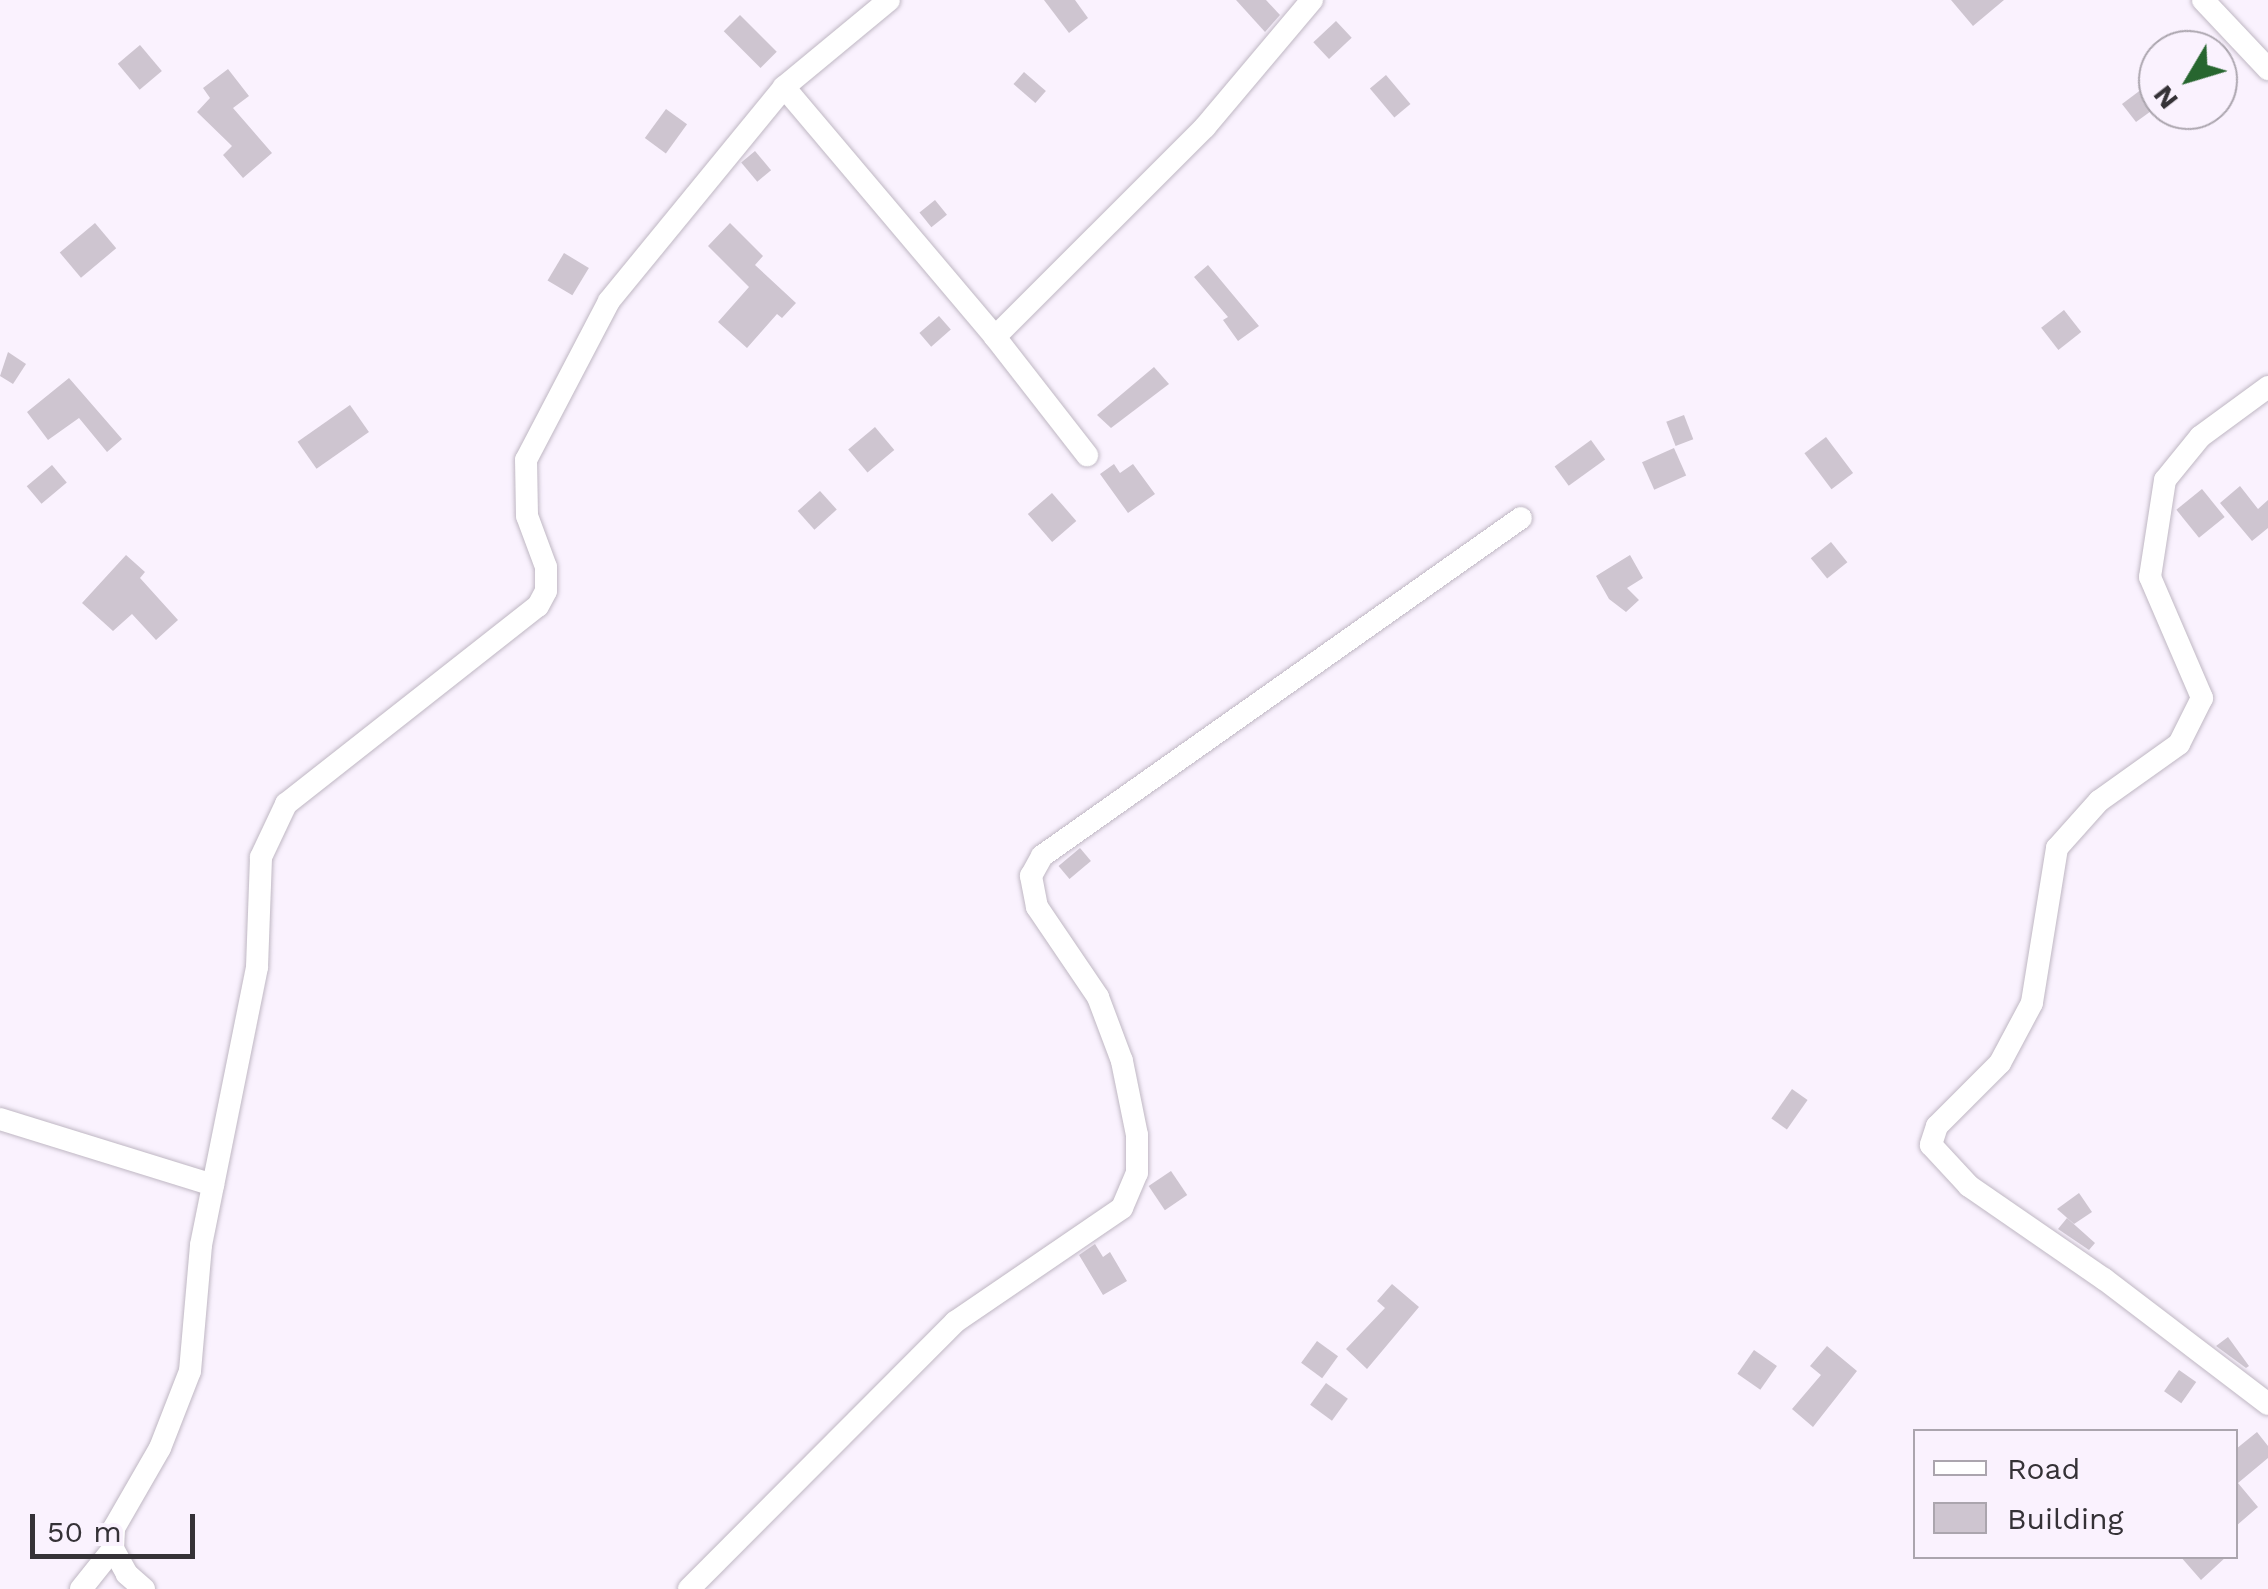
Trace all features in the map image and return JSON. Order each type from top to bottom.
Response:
[{"type":"street","points":[[144,1589],[127,1574],[113,1549],[114,1528],[160,1448],[190,1371],[201,1245],[258,967],[261,857],[286,804],[538,606],[546,591],[546,567],[527,516],[526,460],[548,411],[609,301],[784,87],[890,0]]},
{"type":"street","points":[[995,336],[1205,128],[1312,0]]},
{"type":"street","points":[[2203,0],[2268,69]]},
{"type":"street","points":[[784,87],[995,336],[1086,455]]},
{"type":"street","points":[[2268,387],[2200,437],[2165,480],[2150,577],[2202,698],[2180,744],[2099,801],[2057,848],[2032,1003],[2000,1063],[1936,1126],[1931,1145],[1969,1186],[2104,1278],[2268,1404]]},
{"type":"street","points":[[690,1589],[955,1322],[1122,1208],[1137,1173],[1137,1135],[1122,1061],[1098,997],[1037,907],[1031,876],[1042,856],[1521,518]]},
{"type":"street","points":[[0,1119],[214,1185]]},
{"type":"street","points":[[81,1589],[113,1549]]},
{"type":"building","points":[[1044,0],[1075,0],[1088,18],[1069,33]]},
{"type":"building","points":[[1236,0],[1266,0],[1280,15],[1265,32]]},
{"type":"building","points":[[1951,0],[2004,0],[1973,26]]},
{"type":"building","points":[[740,15],[777,52],[761,68],[724,31]]},
{"type":"building","points":[[1336,21],[1352,38],[1329,59],[1313,42]]},
{"type":"building","points":[[140,45],[162,71],[140,90],[118,64]]},
{"type":"building","points":[[228,69],[249,96],[233,108],[272,153],[243,178],[223,155],[232,146],[197,112],[210,98],[203,88]]},
{"type":"building","points":[[1024,72],[1046,91],[1035,103],[1014,84]]},
{"type":"building","points":[[1386,75],[1410,104],[1394,118],[1370,88]]},
{"type":"building","points":[[2138,92],[2138,121],[2136,122],[2122,104]]},
{"type":"building","points":[[666,109],[687,124],[666,153],[645,138]]},
{"type":"building","points":[[755,151],[771,170],[757,182],[741,163]]},
{"type":"building","points":[[935,200],[947,215],[931,227],[919,213]]},
{"type":"building","points":[[95,223],[116,248],[81,278],[60,253]]},
{"type":"building","points":[[730,223],[763,256],[755,265],[796,303],[782,318],[777,314],[747,348],[718,322],[749,287],[708,246]]},
{"type":"building","points":[[564,253],[589,268],[572,295],[548,280]]},
{"type":"building","points":[[1208,265],[1259,326],[1238,341],[1223,320],[1228,317],[1194,277]]},
{"type":"building","points":[[2064,310],[2081,332],[2058,350],[2041,328]]},
{"type":"building","points":[[939,316],[951,330],[931,347],[919,333]]},
{"type":"building","points":[[8,352],[26,364],[13,384],[0,376]]},
{"type":"building","points":[[1154,367],[1169,384],[1111,428],[1097,415]]},
{"type":"building","points":[[69,378],[122,439],[107,452],[79,418],[48,440],[27,412]]},
{"type":"building","points":[[350,405],[369,432],[317,469],[298,442]]},
{"type":"building","points":[[1684,415],[1693,439],[1676,446],[1666,422]]},
{"type":"building","points":[[875,427],[894,450],[867,472],[848,449]]},
{"type":"building","points":[[1826,437],[1853,473],[1832,489],[1804,453]]},
{"type":"building","points":[[1591,440],[1605,459],[1569,486],[1555,466]]},
{"type":"building","points":[[1674,448],[1686,475],[1654,490],[1642,462]]},
{"type":"building","points":[[1114,464],[1120,473],[1133,464],[1155,494],[1128,513],[1100,474]]},
{"type":"building","points":[[52,465],[67,483],[42,504],[27,486]]},
{"type":"building","points":[[2240,486],[2258,509],[2268,500],[2268,528],[2252,541],[2220,503]]},
{"type":"building","points":[[2202,489],[2225,517],[2199,538],[2176,510]]},
{"type":"building","points":[[820,491],[837,510],[814,530],[798,511]]},
{"type":"building","points":[[1052,493],[1076,521],[1052,542],[1028,514]]},
{"type":"building","points":[[1831,542],[1847,562],[1827,579],[1811,558]]},
{"type":"building","points":[[126,555],[145,572],[140,578],[178,620],[156,640],[132,614],[113,631],[82,603]]},
{"type":"building","points":[[1630,555],[1643,578],[1627,588],[1639,600],[1626,612],[1609,599],[1596,576]]},
{"type":"building","points":[[1080,848],[1091,861],[1069,879],[1059,866]]},
{"type":"building","points":[[1792,1089],[1808,1100],[1787,1129],[1771,1118]]},
{"type":"building","points":[[1171,1171],[1187,1195],[1165,1210],[1149,1186]]},
{"type":"building","points":[[2079,1193],[2092,1212],[2074,1224],[2057,1209]]},
{"type":"building","points":[[2067,1218],[2095,1243],[2089,1250],[2058,1229]]},
{"type":"building","points":[[1095,1244],[1103,1257],[1110,1252],[1127,1281],[1103,1295],[1079,1255]]},
{"type":"building","points":[[1392,1284],[1419,1307],[1367,1369],[1346,1349],[1385,1308],[1377,1301]]},
{"type":"building","points":[[2228,1337],[2249,1366],[2246,1368],[2216,1346]]},
{"type":"building","points":[[1317,1341],[1338,1356],[1322,1378],[1301,1363]]},
{"type":"building","points":[[1827,1346],[1857,1371],[1813,1427],[1792,1409],[1821,1375],[1810,1366]]},
{"type":"building","points":[[1754,1350],[1777,1366],[1760,1390],[1737,1374]]},
{"type":"building","points":[[2179,1370],[2196,1382],[2181,1403],[2164,1391]]},
{"type":"building","points":[[1326,1383],[1348,1399],[1332,1421],[1310,1405]]},
{"type":"building","points":[[2257,1432],[2268,1446],[2268,1458],[2238,1483],[2238,1447]]},
{"type":"building","points":[[2238,1483],[2258,1507],[2238,1524]]},
{"type":"building","points":[[2183,1559],[2224,1559],[2201,1580]]}]
